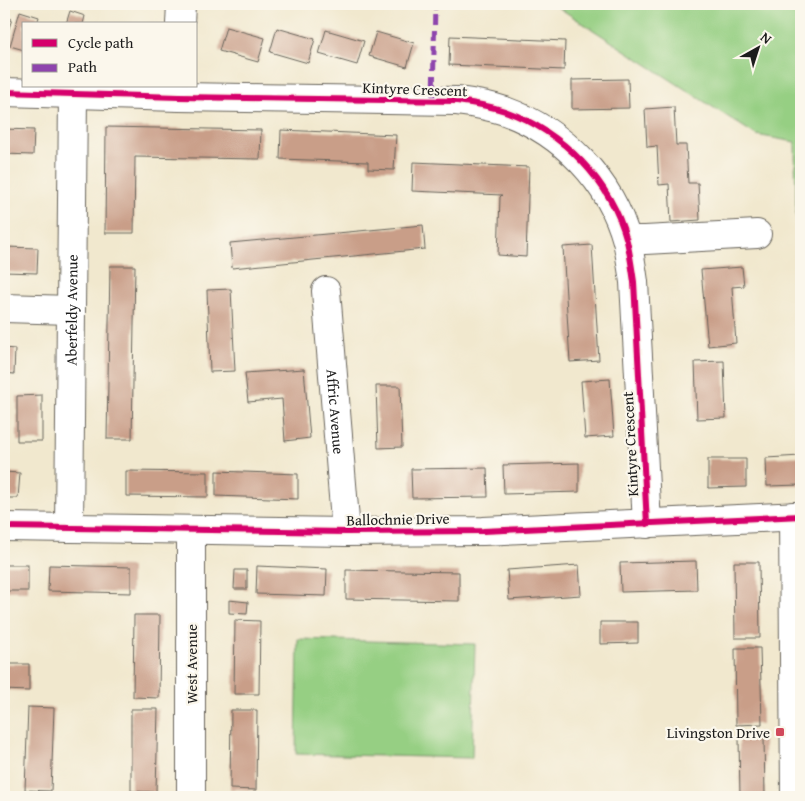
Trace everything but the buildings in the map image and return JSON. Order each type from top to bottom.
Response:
[{"type":"street","points":[[180,22],[181,4]]},
{"type":"street","name":"Kintyre Crescent","points":[[4,92],[73,94],[179,92],[457,101],[481,104],[505,111],[548,133],[565,145],[579,159],[607,194],[627,240],[634,282],[647,524]]},
{"type":"street","name":"Aberfeldy Avenue","points":[[69,528],[73,94]]},
{"type":"street","points":[[627,240],[757,234]]},
{"type":"street","name":"Affric Avenue","points":[[326,291],[346,532]]},
{"type":"street","points":[[4,308],[71,310]]},
{"type":"street","points":[[795,797],[797,516]]},
{"type":"street","name":"Ballochnie Drive","points":[[4,527],[346,532],[483,531],[797,516]]},
{"type":"street","name":"West Avenue","points":[[191,530],[191,797]]},
{"type":"green space","points":[[553,4],[801,4],[801,237],[796,218],[795,142],[756,135]]},
{"type":"green space","points":[[298,639],[475,644],[472,758],[296,754]]},
{"type":"marked path","points":[[433,100],[435,4]]},
{"type":"cycle path","points":[[4,92],[179,97],[457,101],[505,111],[526,120],[546,132],[582,161],[597,179],[620,219],[627,241],[634,282],[647,524]]},
{"type":"cycle path","points":[[4,527],[346,532],[483,531],[801,516]]},
{"type":"place","name":"Livingston Drive","points":[[780,732]]}]
